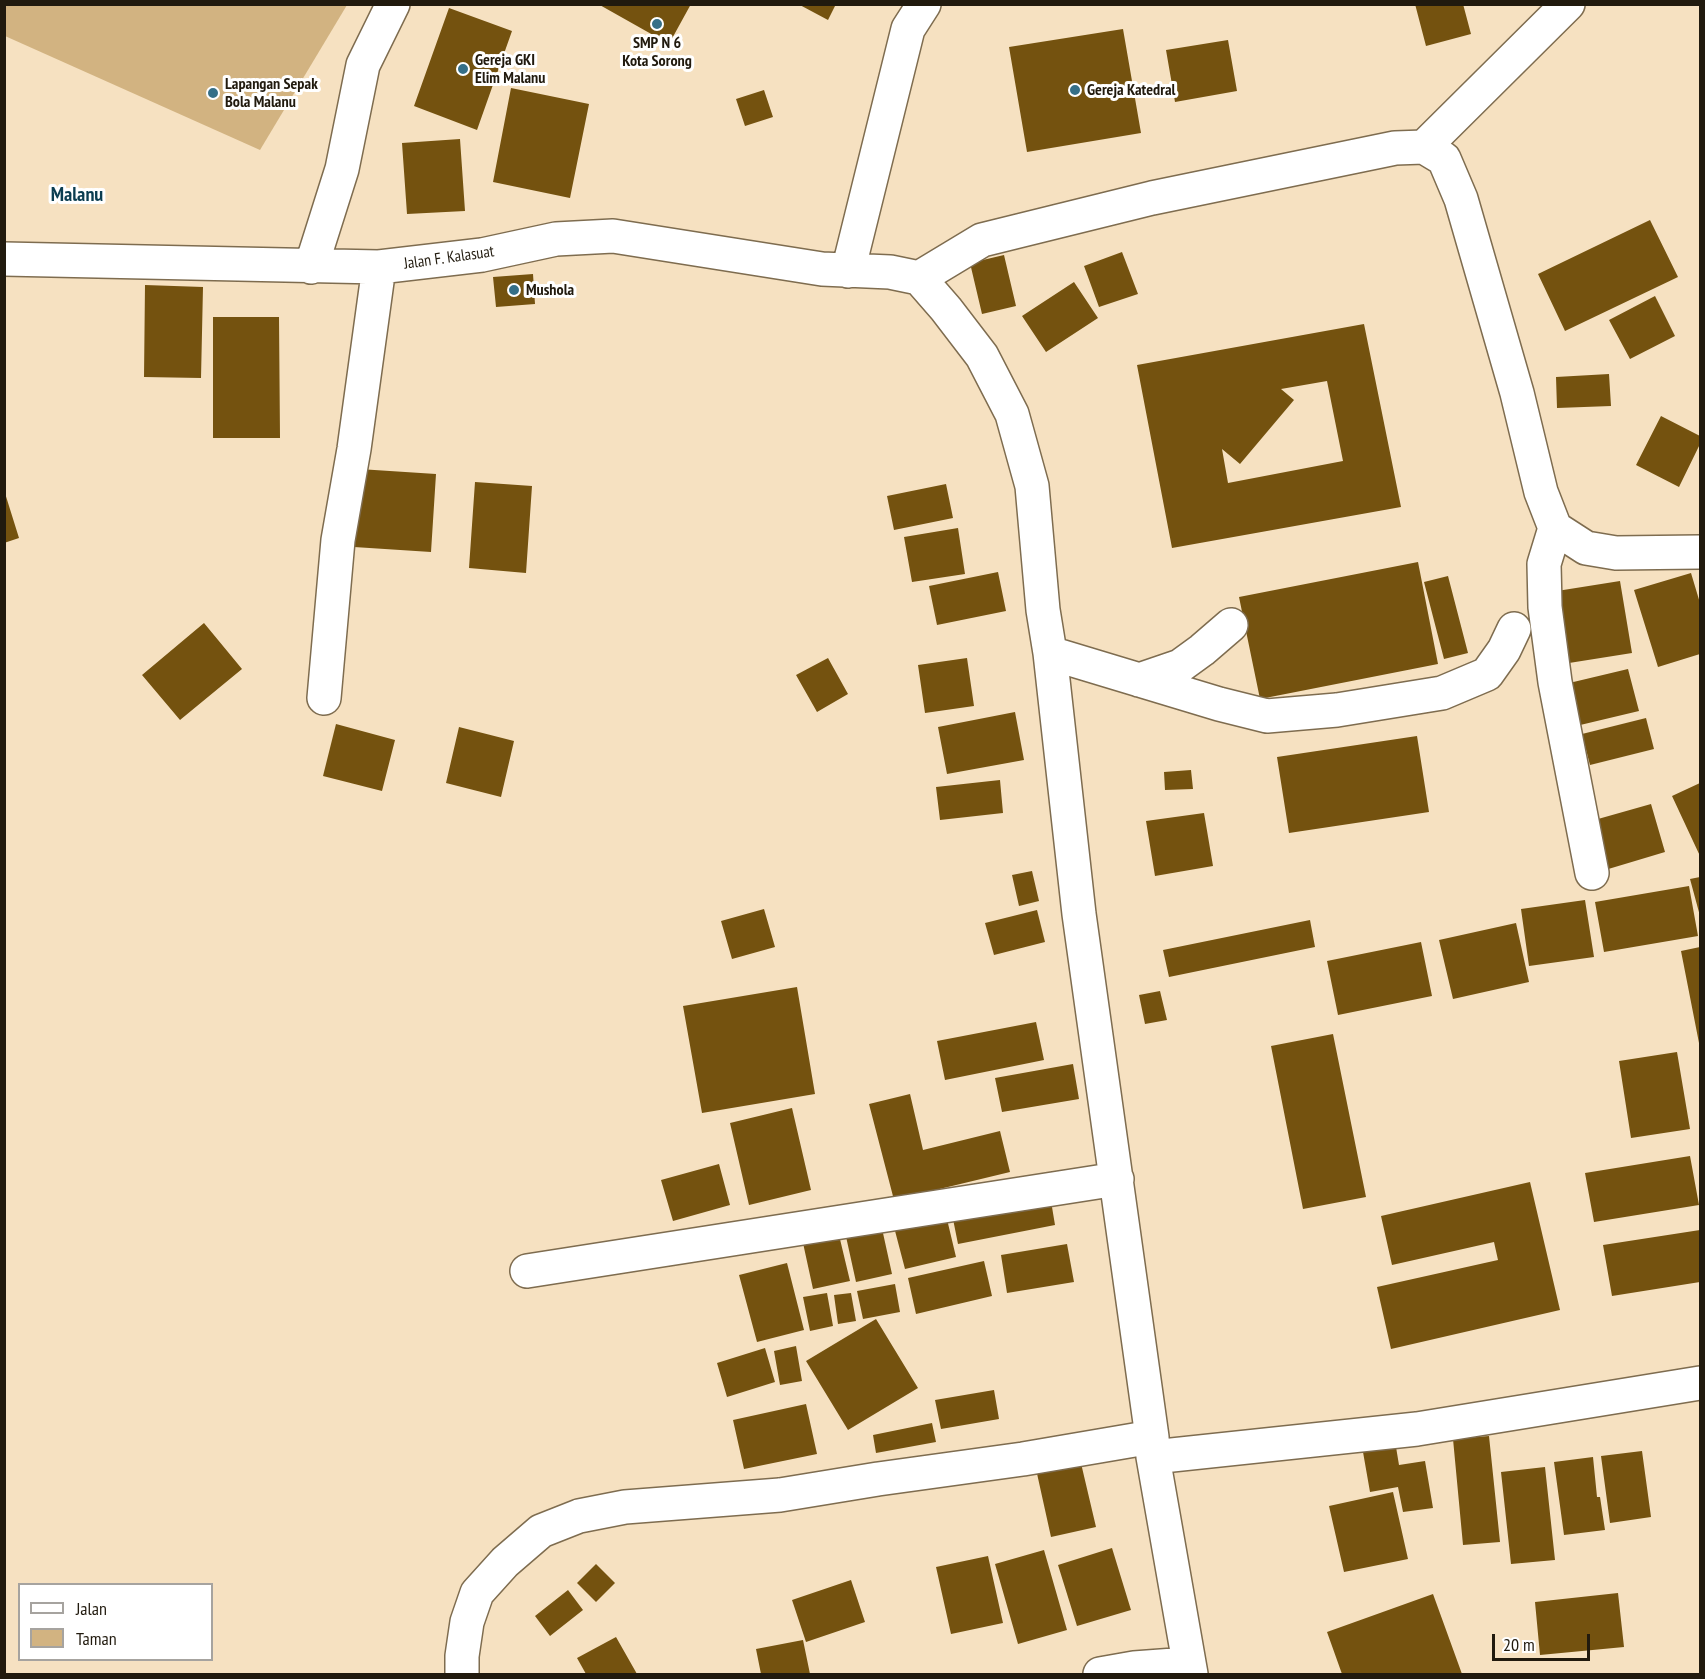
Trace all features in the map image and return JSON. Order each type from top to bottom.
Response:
[{"type":"street","points":[[310,267],[342,169],[363,65],[393,4]]},
{"type":"street","points":[[848,271],[908,29],[924,4]]},
{"type":"street","points":[[1424,147],[1568,4]]},
{"type":"street","points":[[1100,1674],[1134,1668],[1189,1669],[1153,1447],[1079,914],[1050,653],[1043,610],[1032,486],[1012,414],[982,356],[946,309],[904,275],[982,240],[1152,198],[1395,148],[1424,147],[1444,159],[1461,199],[1517,393],[1541,492],[1555,528],[1586,548],[1616,553],[1701,552]]},
{"type":"street","name":"Jalan F. Kalasuat","points":[[4,259],[380,267],[482,255],[556,239],[613,236],[848,271],[904,275]]},
{"type":"street","points":[[324,698],[338,540],[354,448],[380,267]]},
{"type":"street","points":[[1555,528],[1544,564],[1545,607],[1555,682],[1592,873]]},
{"type":"street","points":[[1139,680],[1180,666],[1231,626]]},
{"type":"street","points":[[1050,653],[1267,716],[1337,710],[1443,693],[1487,674],[1504,650],[1514,628]]},
{"type":"street","points":[[527,1271],[1117,1179]]},
{"type":"street","points":[[462,1674],[467,1622],[477,1593],[505,1562],[541,1531],[579,1516],[625,1507],[780,1495],[1023,1459],[1153,1447],[1417,1429],[1701,1383]]},
{"type":"green space","name":"Lapangan Sepak Bola Malanu","points":[[5,4],[347,5],[260,150],[5,36]]},
{"type":"building","name":"SMP N 6 Kota Sorong","points":[[598,4],[691,4],[669,44]]},
{"type":"building","points":[[798,4],[836,4],[828,20]]},
{"type":"building","points":[[1415,4],[1463,4],[1471,34],[1426,46]]},
{"type":"building","name":"Gereja GKI Elim Malanu","points":[[449,8],[512,31],[477,130],[414,106]]},
{"type":"building","name":"Gereja Katedral","points":[[1123,29],[1141,133],[1027,152],[1009,47]]},
{"type":"building","points":[[1228,40],[1237,91],[1175,102],[1166,50]]},
{"type":"building","points":[[511,88],[589,104],[570,198],[493,182]]},
{"type":"building","points":[[764,90],[773,117],[745,126],[736,99]]},
{"type":"building","points":[[460,139],[465,211],[407,214],[402,143]]},
{"type":"building","points":[[1650,220],[1678,277],[1565,331],[1538,274]]},
{"type":"building","points":[[1122,252],[1138,294],[1099,307],[1084,266]]},
{"type":"building","points":[[1004,255],[1016,306],[982,314],[970,263]]},
{"type":"building","name":"Mushola","points":[[533,274],[535,304],[496,307],[493,277]]},
{"type":"building","points":[[1074,282],[1098,318],[1046,352],[1022,316]]},
{"type":"building","points":[[145,285],[203,287],[201,378],[144,377]]},
{"type":"building","points":[[1655,296],[1675,336],[1630,359],[1609,320]]},
{"type":"building","points":[[213,317],[279,317],[280,438],[213,438]]},
{"type":"building","points":[[1364,324],[1401,507],[1172,548],[1137,365]],"holes":[[[1327,381],[1343,461],[1228,483],[1222,449],[1240,464],[1294,400],[1281,389]]]},
{"type":"building","points":[[1609,374],[1611,406],[1557,408],[1556,377]]},
{"type":"building","points":[[1661,416],[1700,436],[1700,444],[1679,487],[1636,465]]},
{"type":"building","points":[[359,469],[436,474],[431,552],[354,547]]},
{"type":"building","points":[[475,482],[532,486],[526,573],[469,568]]},
{"type":"building","points":[[946,484],[953,518],[894,530],[887,496]]},
{"type":"building","points":[[4,490],[19,538],[4,543]]},
{"type":"building","points":[[958,528],[965,574],[912,582],[904,537]]},
{"type":"building","points":[[1418,562],[1438,664],[1260,699],[1239,597]]},
{"type":"building","points":[[998,572],[1006,611],[937,625],[929,586]]},
{"type":"building","points":[[1691,573],[1700,603],[1700,654],[1658,667],[1634,590]]},
{"type":"building","points":[[1448,576],[1468,653],[1444,659],[1424,582]]},
{"type":"building","points":[[1620,581],[1632,653],[1569,663],[1557,591]]},
{"type":"building","points":[[204,623],[242,669],[180,720],[142,675]]},
{"type":"building","points":[[828,658],[848,694],[817,712],[796,675]]},
{"type":"building","points":[[967,658],[974,706],[925,713],[918,665]]},
{"type":"building","points":[[1628,669],[1639,711],[1576,726],[1565,684]]},
{"type":"building","points":[[1015,712],[1024,760],[947,774],[938,727]]},
{"type":"building","points":[[1646,718],[1654,749],[1590,765],[1582,734]]},
{"type":"building","points":[[336,724],[395,740],[382,791],[323,776]]},
{"type":"building","points":[[459,727],[514,741],[501,797],[446,783]]},
{"type":"building","points":[[1417,736],[1429,812],[1289,833],[1277,757]]},
{"type":"building","points":[[1191,770],[1193,789],[1165,790],[1164,772]]},
{"type":"building","points":[[1000,780],[1003,813],[940,820],[936,787]]},
{"type":"building","points":[[1700,783],[1700,856],[1672,796]]},
{"type":"building","points":[[1651,804],[1665,852],[1605,870],[1591,821]]},
{"type":"building","points":[[1204,813],[1213,866],[1155,876],[1146,821]]},
{"type":"building","points":[[1032,871],[1039,901],[1019,906],[1012,875]]},
{"type":"building","points":[[1700,877],[1700,916],[1690,879]]},
{"type":"building","points":[[1689,886],[1698,936],[1604,952],[1595,902]]},
{"type":"building","points":[[1585,900],[1594,957],[1529,966],[1521,909]]},
{"type":"building","points":[[764,909],[775,947],[732,959],[721,921]]},
{"type":"building","points":[[1037,910],[1045,942],[994,955],[985,923]]},
{"type":"building","points":[[1310,920],[1315,947],[1169,977],[1163,950]]},
{"type":"building","points":[[1516,923],[1529,982],[1453,999],[1439,940]]},
{"type":"building","points":[[1421,942],[1432,996],[1338,1015],[1327,961]]},
{"type":"building","points":[[1700,947],[1700,1043],[1699,1043],[1681,951]]},
{"type":"building","points":[[797,987],[815,1094],[702,1113],[683,1006]]},
{"type":"building","points":[[1160,991],[1167,1020],[1145,1024],[1139,995]]},
{"type":"building","points":[[1036,1022],[1044,1060],[945,1080],[937,1041]]},
{"type":"building","points":[[1333,1034],[1366,1197],[1303,1209],[1271,1046]]},
{"type":"building","points":[[1677,1052],[1690,1129],[1631,1138],[1619,1061]]},
{"type":"building","points":[[1073,1064],[1079,1099],[1002,1112],[995,1078]]},
{"type":"building","points":[[910,1094],[923,1150],[1000,1131],[1010,1172],[894,1200],[869,1104]]},
{"type":"building","points":[[792,1108],[811,1190],[749,1205],[730,1123]]},
{"type":"building","points":[[1690,1156],[1699,1205],[1594,1222],[1585,1173]]},
{"type":"building","points":[[719,1164],[730,1205],[673,1221],[661,1180]]},
{"type":"building","points":[[1530,1182],[1560,1310],[1391,1349],[1377,1287],[1498,1260],[1494,1242],[1392,1265],[1381,1216]]},
{"type":"building","points":[[1050,1195],[1055,1225],[958,1244],[952,1214]]},
{"type":"building","points":[[946,1215],[956,1257],[905,1269],[894,1227]]},
{"type":"building","points":[[881,1224],[892,1274],[856,1282],[845,1232]]},
{"type":"building","points":[[1700,1230],[1700,1282],[1612,1296],[1603,1245]]},
{"type":"building","points":[[839,1235],[850,1281],[813,1289],[803,1243]]},
{"type":"building","points":[[1067,1244],[1074,1282],[1007,1293],[1001,1255]]},
{"type":"building","points":[[984,1261],[992,1296],[916,1314],[908,1278]]},
{"type":"building","points":[[787,1263],[804,1330],[757,1342],[739,1275]]},
{"type":"building","points":[[895,1284],[900,1312],[863,1319],[857,1291]]},
{"type":"building","points":[[827,1293],[833,1326],[810,1331],[803,1297]]},
{"type":"building","points":[[851,1293],[856,1321],[838,1324],[834,1295]]},
{"type":"building","points":[[876,1319],[918,1388],[848,1430],[806,1361]]},
{"type":"building","points":[[796,1346],[802,1381],[780,1385],[774,1351]]},
{"type":"building","points":[[765,1348],[775,1382],[727,1397],[717,1363]]},
{"type":"building","points":[[994,1390],[999,1419],[941,1429],[935,1400]]},
{"type":"building","points":[[806,1404],[817,1454],[744,1469],[733,1420]]},
{"type":"building","points":[[932,1423],[936,1442],[876,1453],[873,1435]]},
{"type":"building","points":[[1489,1436],[1500,1542],[1463,1545],[1453,1439]]},
{"type":"building","points":[[1396,1447],[1399,1465],[1425,1461],[1433,1508],[1403,1512],[1398,1487],[1370,1492],[1363,1452]]},
{"type":"building","points":[[1642,1451],[1651,1517],[1610,1523],[1601,1456]]},
{"type":"building","points":[[1593,1457],[1597,1497],[1600,1497],[1605,1530],[1564,1535],[1554,1462]]},
{"type":"building","points":[[1080,1459],[1096,1527],[1051,1537],[1036,1469]]},
{"type":"building","points":[[1545,1467],[1555,1560],[1511,1564],[1501,1472]]},
{"type":"building","points":[[1393,1492],[1408,1559],[1344,1572],[1329,1506]]},
{"type":"building","points":[[1112,1548],[1131,1610],[1077,1626],[1058,1565]]},
{"type":"building","points":[[1044,1550],[1067,1630],[1018,1644],[995,1564]]},
{"type":"building","points":[[988,1556],[1003,1623],[951,1634],[936,1567]]},
{"type":"building","points":[[596,1564],[615,1583],[596,1602],[577,1583]]},
{"type":"building","points":[[851,1580],[865,1622],[806,1642],[792,1600]]},
{"type":"building","points":[[568,1590],[583,1610],[550,1636],[535,1616]]},
{"type":"building","points":[[1618,1593],[1624,1647],[1540,1655],[1535,1602]]},
{"type":"building","points":[[1433,1594],[1462,1674],[1342,1674],[1327,1632]]},
{"type":"building","points":[[616,1637],[637,1674],[586,1674],[577,1658]]},
{"type":"building","points":[[803,1640],[810,1674],[761,1674],[756,1649]]},
{"type":"place","name":"SMP N 6 Kota Sorong","points":[[657,24]]},
{"type":"place","name":"Gereja GKI Elim Malanu","points":[[463,69]]},
{"type":"place","name":"Gereja Katedral","points":[[1075,90]]},
{"type":"place","name":"Lapangan Sepak Bola Malanu","points":[[213,93]]},
{"type":"place","name":"Mushola","points":[[514,290]]},
{"type":"district","name":"Malanu","points":[[77,195]]}]
